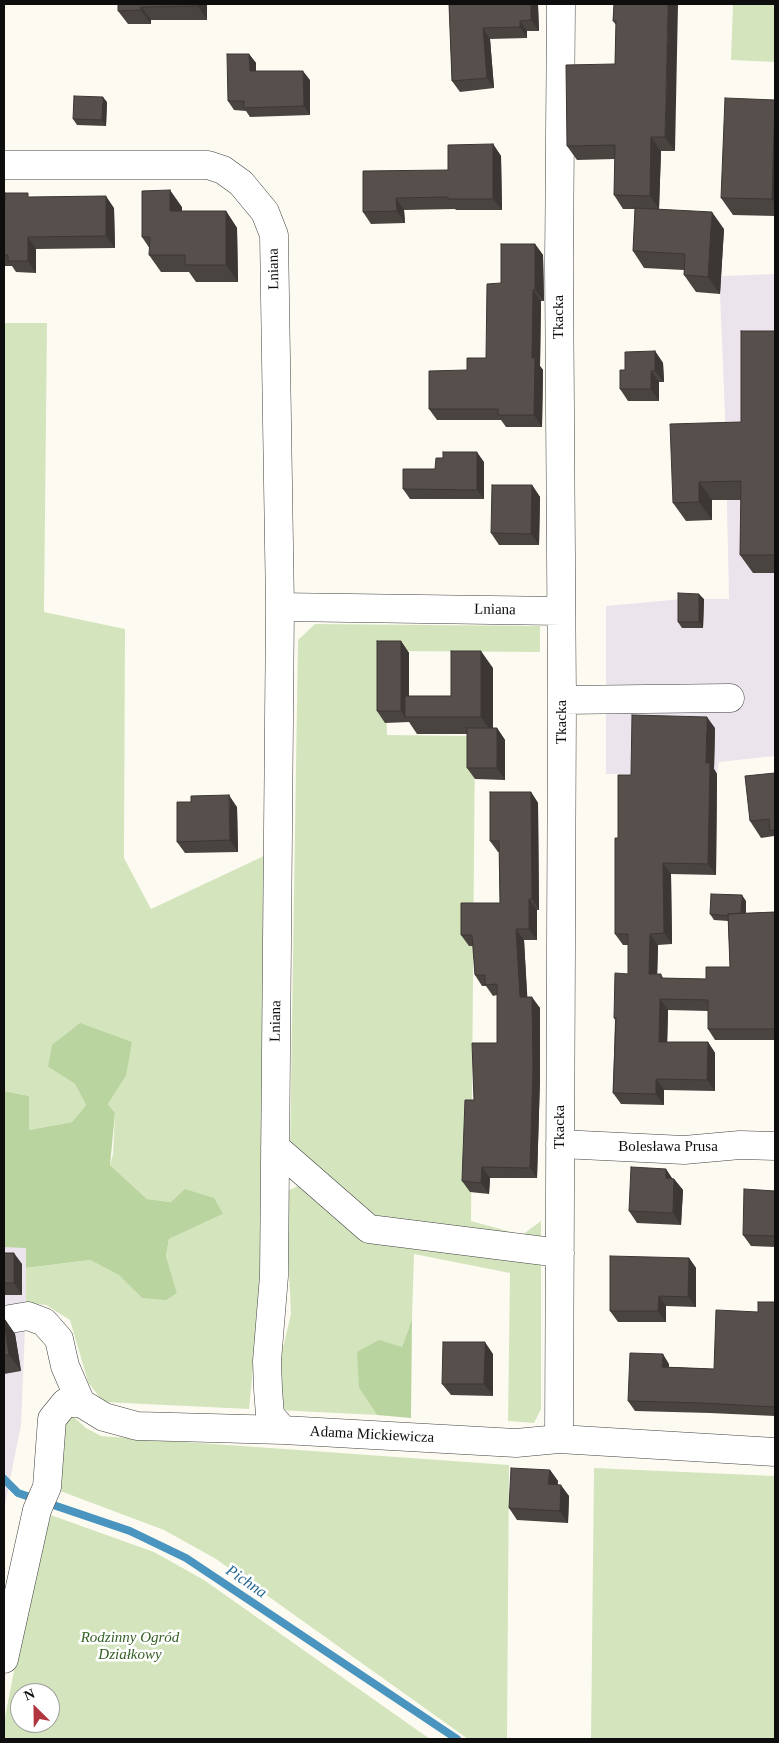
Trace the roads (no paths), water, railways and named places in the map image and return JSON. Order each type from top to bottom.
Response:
[{"type":"street","name":"Tkacka","points":[[559,1440],[562,700],[559,255],[561,4]]},
{"type":"street","name":"Lniana","points":[[4,165],[208,165],[223,170],[241,183],[265,212],[274,235],[280,607],[274,1276],[267,1361],[270,1415],[283,1430]]},
{"type":"street","name":"Lniana","points":[[280,607],[561,611]]},
{"type":"street","points":[[562,700],[730,698]]},
{"type":"street","name":"Bolesława Prusa","points":[[560,1144],[684,1150],[740,1145],[775,1146]]},
{"type":"street","points":[[275,1147],[369,1229],[560,1253]]},
{"type":"street","points":[[4,1659],[42,1499],[52,1419],[65,1403],[81,1403],[65,1366],[59,1339],[44,1322],[16,1318]]},
{"type":"street","name":"Adama Mickiewicza","points":[[81,1403],[104,1417],[137,1426],[283,1430],[516,1443],[559,1440],[775,1452]]},
{"type":"waterway","name":"Pichna","points":[[4,1479],[18,1493],[130,1531],[186,1558],[457,1739]]},
{"type":"park label","name":"Rodzinny Ogród Działkowy","points":[[130,1646]]}]
